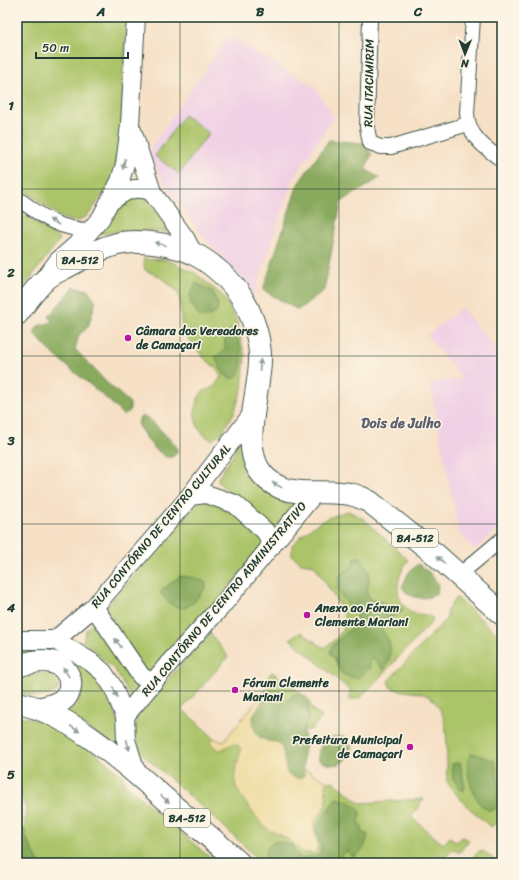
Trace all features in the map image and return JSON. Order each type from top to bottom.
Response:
[{"type":"main road","name":"RUA CONTÔRNO DE CENTRO CULTURAL","points":[[17,314],[44,280],[87,256],[117,244],[152,242],[193,253],[230,282],[242,298],[251,314],[259,344],[260,361],[253,413],[252,446],[256,466],[271,482],[291,491],[314,494]]},
{"type":"main road","name":"RUA CONTÔRNO DE CENTRO ADMINISTRATIVO","points":[[314,494],[342,492],[358,496],[370,502],[459,575],[502,614]]},
{"type":"main road","points":[[17,666],[50,661],[62,665],[68,673],[70,688],[66,697],[59,702],[42,708]]},
{"type":"main road","name":"BA-512","points":[[17,703],[42,708],[86,735],[136,772],[239,863]]},
{"type":"street","points":[[44,280],[58,261],[82,240],[101,218],[120,181],[125,164],[130,125],[136,17]]},
{"type":"street","name":"RUA ITACIMIRIM","points":[[370,17],[367,127],[370,143],[381,147],[391,147],[468,124]]},
{"type":"street","points":[[473,17],[467,113],[468,124],[477,139],[502,160]]},
{"type":"street","points":[[130,125],[152,192],[193,253]]},
{"type":"street","points":[[108,204],[122,193],[134,188],[144,188],[152,192]]},
{"type":"street","points":[[17,198],[61,226],[74,230],[91,230]]},
{"type":"street","name":"RUA CONTÔRNO DE CENTRO CULTURAL","points":[[55,640],[94,608],[190,496],[253,413]]},
{"type":"street","points":[[206,476],[265,531],[271,547]]},
{"type":"street","points":[[190,496],[206,494],[235,504]]},
{"type":"street","name":"RUA CONTÔRNO DE CENTRO ADMINISTRATIVO","points":[[125,716],[152,683],[220,608],[314,494]]},
{"type":"street","points":[[459,575],[502,539]]},
{"type":"street","points":[[94,608],[141,676],[152,683]]},
{"type":"street","points":[[17,640],[55,640],[91,662],[103,672],[113,687],[125,716],[126,740],[136,772]]},
{"type":"shaded area","points":[[229,36],[314,87],[334,117],[292,180],[254,295],[200,232],[170,192],[147,153]]},
{"type":"shaded area","points":[[462,308],[502,357],[502,525],[474,550],[459,533],[430,383],[462,379],[427,335]]},
{"type":"green space","points":[[17,17],[127,17],[123,79],[121,160],[113,181],[89,214],[79,221],[71,221],[62,218],[17,185]]},
{"type":"green space","points":[[184,115],[209,133],[179,174],[155,156]]},
{"type":"green space","points":[[329,140],[363,143],[372,154],[365,169],[380,178],[341,202],[324,290],[298,310],[263,290],[298,184]]},
{"type":"green space","points":[[134,194],[146,197],[170,232],[134,231],[98,234],[124,200]]},
{"type":"green space","points":[[17,210],[60,239],[23,288],[17,283]]},
{"type":"green space","points":[[143,259],[167,260],[195,273],[223,296],[236,320],[245,356],[242,389],[234,413],[223,431],[212,440],[198,427],[195,408],[201,394],[214,386],[221,377],[216,368],[203,357],[182,331],[179,293],[162,278],[145,270]]},
{"type":"green space","points":[[196,283],[212,291],[218,304],[217,312],[207,317],[200,317],[191,304],[190,294]]},
{"type":"green space","points":[[74,287],[88,290],[96,301],[88,327],[79,335],[75,349],[106,382],[130,403],[130,411],[123,415],[55,355],[34,333],[38,326],[52,322],[49,316]]},
{"type":"green space","points":[[233,328],[240,346],[242,360],[236,378],[229,378],[223,373],[215,357],[223,352],[225,348],[226,336]]},
{"type":"green space","points":[[142,416],[149,418],[177,447],[177,453],[172,457],[166,457],[153,447],[138,426],[139,419]]},
{"type":"green space","points":[[241,438],[304,502],[274,536],[271,529],[218,482],[218,478],[233,455]]},
{"type":"green space","points":[[202,498],[228,506],[261,532],[264,546],[158,669],[147,674],[105,608]]},
{"type":"green space","points":[[348,511],[364,519],[408,560],[399,580],[398,588],[401,601],[405,607],[412,612],[433,618],[431,623],[360,698],[350,700],[350,690],[290,639],[301,632],[324,648],[335,640],[345,624],[344,614],[341,608],[314,565],[301,563],[292,555],[292,545],[317,524]]},
{"type":"green space","points":[[356,557],[360,557],[369,572],[370,575],[367,594],[371,599],[382,602],[392,610],[402,608],[403,611],[386,620],[382,625],[383,631],[390,644],[390,656],[387,664],[383,670],[374,658],[371,658],[369,669],[360,678],[350,677],[341,673],[335,659],[330,653],[332,646],[358,622],[356,615],[337,590],[339,576],[352,567]]},
{"type":"green space","points":[[418,564],[430,573],[438,585],[437,594],[423,598],[413,597],[402,587],[409,572]]},
{"type":"green space","points":[[180,576],[195,578],[205,582],[206,587],[194,602],[185,608],[177,607],[171,604],[160,592]]},
{"type":"green space","points":[[456,597],[502,638],[502,816],[492,827],[467,806],[449,786],[447,781],[447,740],[445,723],[438,707],[428,696],[401,691],[390,687],[388,681],[447,618],[447,611]]},
{"type":"green space","points":[[97,618],[145,682],[131,698],[115,670],[83,641],[86,630]]},
{"type":"green space","points":[[210,633],[228,657],[182,709],[214,738],[210,743],[219,751],[232,744],[238,745],[241,750],[239,758],[266,827],[289,840],[299,850],[318,844],[313,823],[325,807],[325,787],[328,782],[333,781],[360,803],[424,799],[411,817],[443,844],[450,837],[456,842],[463,837],[469,840],[459,853],[453,849],[440,863],[262,863],[218,821],[141,753],[134,732],[139,711]]},
{"type":"green space","points":[[17,645],[42,645],[72,654],[109,689],[126,755],[67,713],[75,706],[82,691],[80,676],[71,661],[64,655],[17,659]]},
{"type":"green space","points":[[272,672],[308,698],[313,710],[322,717],[312,729],[303,731],[308,716],[308,706],[307,702],[300,694],[278,705],[270,700],[263,701],[259,698],[269,686],[264,682]]},
{"type":"green space","points":[[40,673],[54,676],[58,683],[58,690],[43,696],[17,693],[17,676]]},
{"type":"green space","points":[[294,694],[300,694],[307,702],[309,716],[303,731],[306,744],[303,760],[304,776],[298,779],[287,774],[284,758],[277,742],[268,741],[261,738],[254,728],[253,722],[254,715],[263,701],[270,700],[278,705],[289,700]]},
{"type":"green space","points":[[17,716],[39,720],[90,749],[122,775],[125,784],[216,863],[198,863],[197,861],[193,863],[39,863],[27,840],[24,829],[26,808],[17,789]]},
{"type":"green space","points":[[333,737],[345,737],[352,746],[347,758],[339,764],[334,765],[318,759],[321,746]]},
{"type":"green space","points":[[472,753],[495,761],[500,792],[499,807],[490,811],[480,804],[471,786],[468,765],[469,758]]},
{"type":"green space","points":[[460,763],[465,787],[462,791],[453,779],[452,764]]},
{"type":"green space","points":[[336,798],[351,803],[359,810],[359,823],[362,827],[362,832],[368,835],[362,851],[353,857],[347,851],[343,853],[336,863],[269,863],[265,855],[268,846],[276,841],[291,845],[301,859],[320,855],[321,847],[316,827]]},
{"type":"green space","points":[[19,828],[24,829],[27,840],[39,863],[25,863]]},
{"type":"green space","points":[[479,851],[483,851],[499,863],[468,862]]},
{"type":"sand","points":[[259,698],[263,701],[253,715],[255,731],[261,738],[271,742],[277,742],[282,748],[287,774],[298,779],[304,776],[304,769],[328,782],[325,787],[325,807],[313,823],[318,844],[316,853],[302,852],[287,839],[267,829],[249,808],[241,796],[235,781],[235,772],[241,750],[238,745],[232,744],[219,751],[210,743],[214,738],[223,742]]},
{"type":"place","name":"Câmara dos Vereadores de Camaçari","points":[[128,338]]},
{"type":"place","name":"Anexo ao Fórum Clemente Mariani","points":[[307,615]]},
{"type":"place","name":"Fórum Clemente Mariani","points":[[235,690]]},
{"type":"place","name":"Prefeitura Municipal de Camaçari","points":[[410,747]]},
{"type":"district","name":"Dois de Julho","points":[[401,423]]}]
